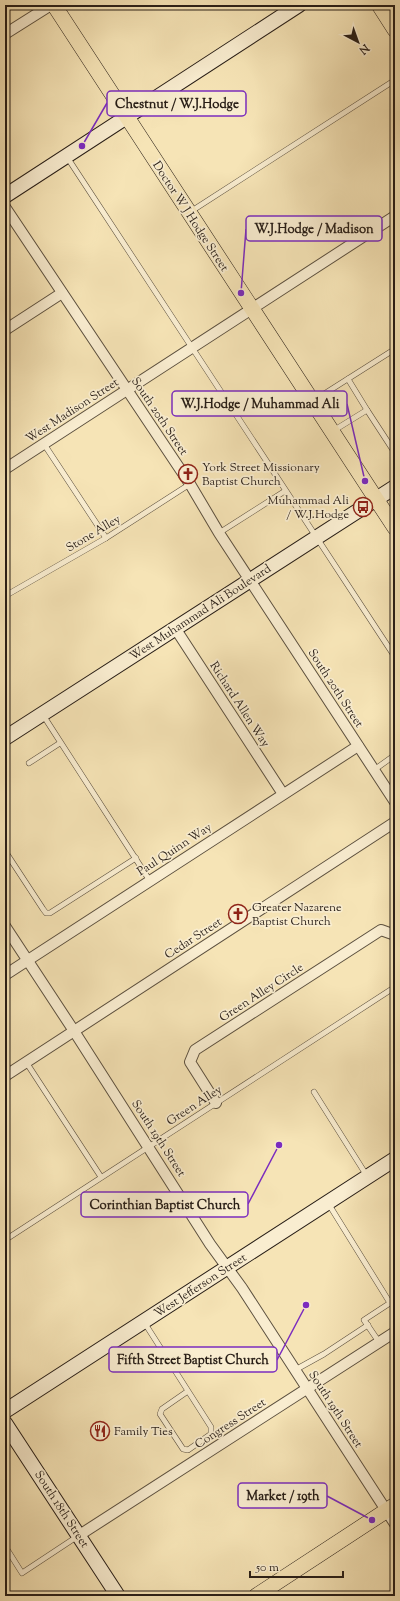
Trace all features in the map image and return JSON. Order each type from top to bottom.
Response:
[{"type":"main road","name":"Doctor W J Hodge Street","points":[[52,5],[127,117],[395,528]]},
{"type":"main road","points":[[5,196],[299,5]]},
{"type":"main road","points":[[379,5],[395,30]]},
{"type":"main road","name":"West Muhammad Ali Boulevard","points":[[5,738],[249,579],[395,487]]},
{"type":"main road","name":"West Jefferson Street","points":[[5,1411],[395,1159]]},
{"type":"main road","name":"South 18th Street","points":[[5,1423],[118,1596]]},
{"type":"main road","points":[[256,1596],[390,1508]]},
{"type":"street","points":[[5,34],[52,5]]},
{"type":"street","name":"South 20th Street","points":[[5,207],[190,484],[219,533],[395,802]]},
{"type":"street","name":"West Madison Street","points":[[5,469],[395,216]]},
{"type":"street","points":[[5,330],[62,293]]},
{"type":"street","name":"Richard Allen Way","points":[[175,628],[283,794]]},
{"type":"street","name":"Paul Quinn Way","points":[[5,975],[358,746]]},
{"type":"street","name":"Cedar Street","points":[[5,1076],[395,822]]},
{"type":"street","name":"South 19th Street","points":[[5,926],[149,1147],[210,1244],[228,1268],[307,1389],[390,1508],[395,1524]]},
{"type":"street","name":"Green Alley Circle","points":[[216,1103],[190,1062],[195,1050],[382,930],[395,935]]},
{"type":"street","name":"Congress Street","points":[[78,1536],[395,1332]]},
{"type":"lane","points":[[189,213],[395,80]]},
{"type":"lane","points":[[66,156],[395,658]]},
{"type":"lane","points":[[313,402],[395,349]]},
{"type":"lane","points":[[348,379],[395,453]]},
{"type":"lane","points":[[332,432],[367,410]]},
{"type":"lane","points":[[44,444],[106,538]]},
{"type":"lane","name":"Stone Alley","points":[[5,596],[106,538],[190,484]]},
{"type":"lane","points":[[219,533],[285,491]]},
{"type":"lane","points":[[42,714],[150,881]]},
{"type":"lane","points":[[29,763],[60,742]]},
{"type":"lane","points":[[374,770],[395,755]]},
{"type":"lane","points":[[5,851],[46,913],[50,913],[136,858]]},
{"type":"lane","name":"Green Alley","points":[[5,1240],[395,988]]},
{"type":"lane","points":[[26,1062],[101,1177]]},
{"type":"lane","points":[[314,1092],[367,1177]]},
{"type":"lane","points":[[327,1202],[390,1303],[364,1320],[379,1342]]},
{"type":"lane","points":[[143,1321],[188,1391],[211,1427],[211,1434],[188,1450],[183,1449],[160,1414],[162,1409],[188,1391]]},
{"type":"lane","points":[[295,1370],[324,1354],[368,1325]]},
{"type":"lane","points":[[5,1546],[22,1572],[78,1536]]},
{"type":"place","name":"Chestnut / W.J.Hodge","points":[[82,146]]},
{"type":"place","name":"W.J.Hodge / Madison","points":[[241,293]]},
{"type":"place","name":"York Street Missionary Baptist Church","points":[[188,474]]},
{"type":"place","name":"W.J.Hodge / Muhammad Ali","points":[[365,481]]},
{"type":"place","name":"Muhammad Ali / W.J.Hodge","points":[[363,507]]},
{"type":"place","name":"Greater Nazarene Baptist Church","points":[[238,914]]},
{"type":"place","name":"Corinthian Baptist Church","points":[[279,1145]]},
{"type":"place","name":"Fifth Street Baptist Church","points":[[306,1305]]},
{"type":"place","name":"Family Ties","points":[[100,1431]]},
{"type":"place","name":"Market / 19th","points":[[372,1520]]}]
